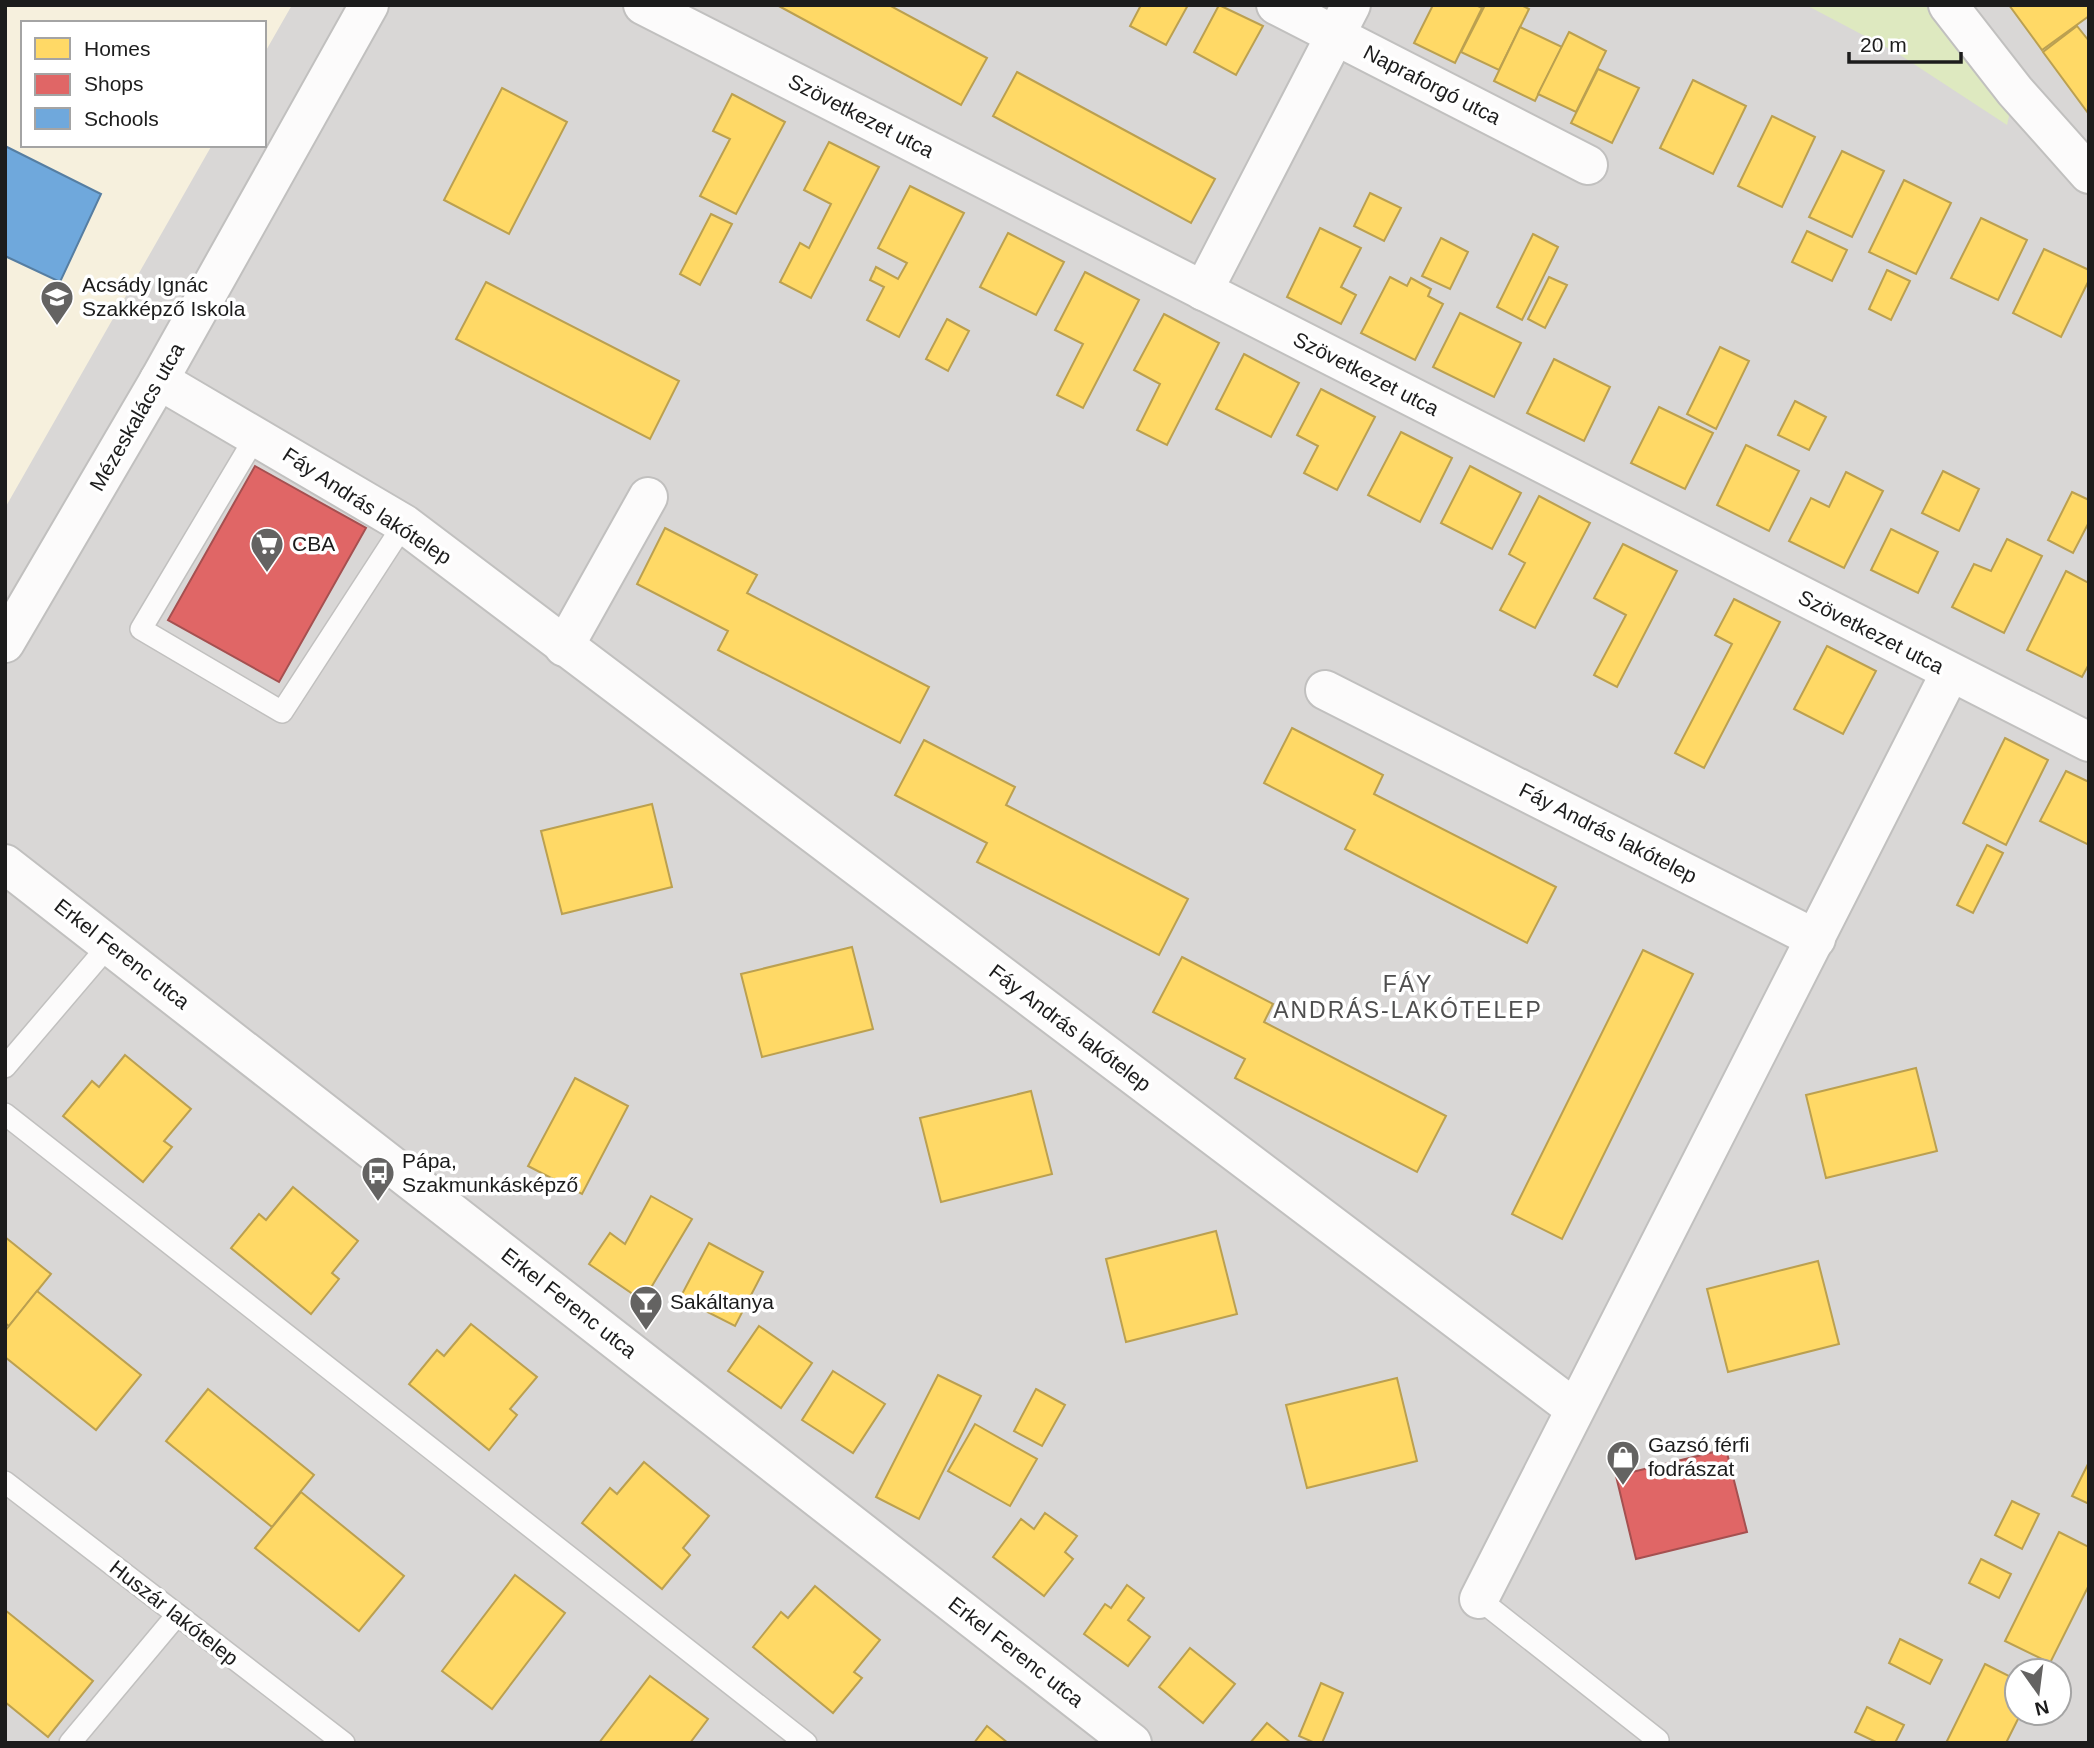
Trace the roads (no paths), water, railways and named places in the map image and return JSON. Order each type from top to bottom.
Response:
[{"type":"street","name":"Mézeskalács utca","points":[[5,643],[159,380],[369,5]]},
{"type":"street","name":"Szövetkezet utca","points":[[643,5],[2089,742]]},
{"type":"street","name":"Napraforgó utca","points":[[1276,5],[1343,20],[1588,165]]},
{"type":"street","points":[[1948,5],[2015,91],[2089,174]]},
{"type":"street","points":[[1203,291],[1343,20]]},
{"type":"street","name":"Fáy András lakótelep","points":[[159,380],[404,524],[511,602],[564,647],[1576,1409]]},
{"type":"street","points":[[564,647],[648,497]]},
{"type":"street","points":[[1479,1599],[1951,673]]},
{"type":"street","name":"Fáy András lakótelep","points":[[1325,690],[1815,939]]},
{"type":"street","name":"Erkel Ferenc utca","points":[[5,863],[1132,1743]]},
{"type":"lane","points":[[256,436],[141,629],[282,712],[404,524]]},
{"type":"lane","points":[[5,1067],[110,945]]},
{"type":"lane","points":[[5,1114],[806,1743]]},
{"type":"lane","name":"Huszár lakótelep","points":[[5,1482],[344,1743]]},
{"type":"lane","points":[[1479,1599],[1658,1740]]},
{"type":"lane","points":[[70,1743],[177,1615]]},
{"type":"place","name":"Acsády Ignác Szakképző Iskola","points":[[57,327]]},
{"type":"place","name":"CBA","points":[[267,574]]},
{"type":"place","name":"Pápa, Szakmunkásképző","points":[[378,1203]]},
{"type":"place","name":"Sakáltanya","points":[[646,1332]]},
{"type":"place","name":"Gazsó férfi fodrászat","points":[[1623,1487]]},
{"type":"district","name":"FÁY ANDRÁS-LAKÓTELEP","points":[[1408,997]]}]
